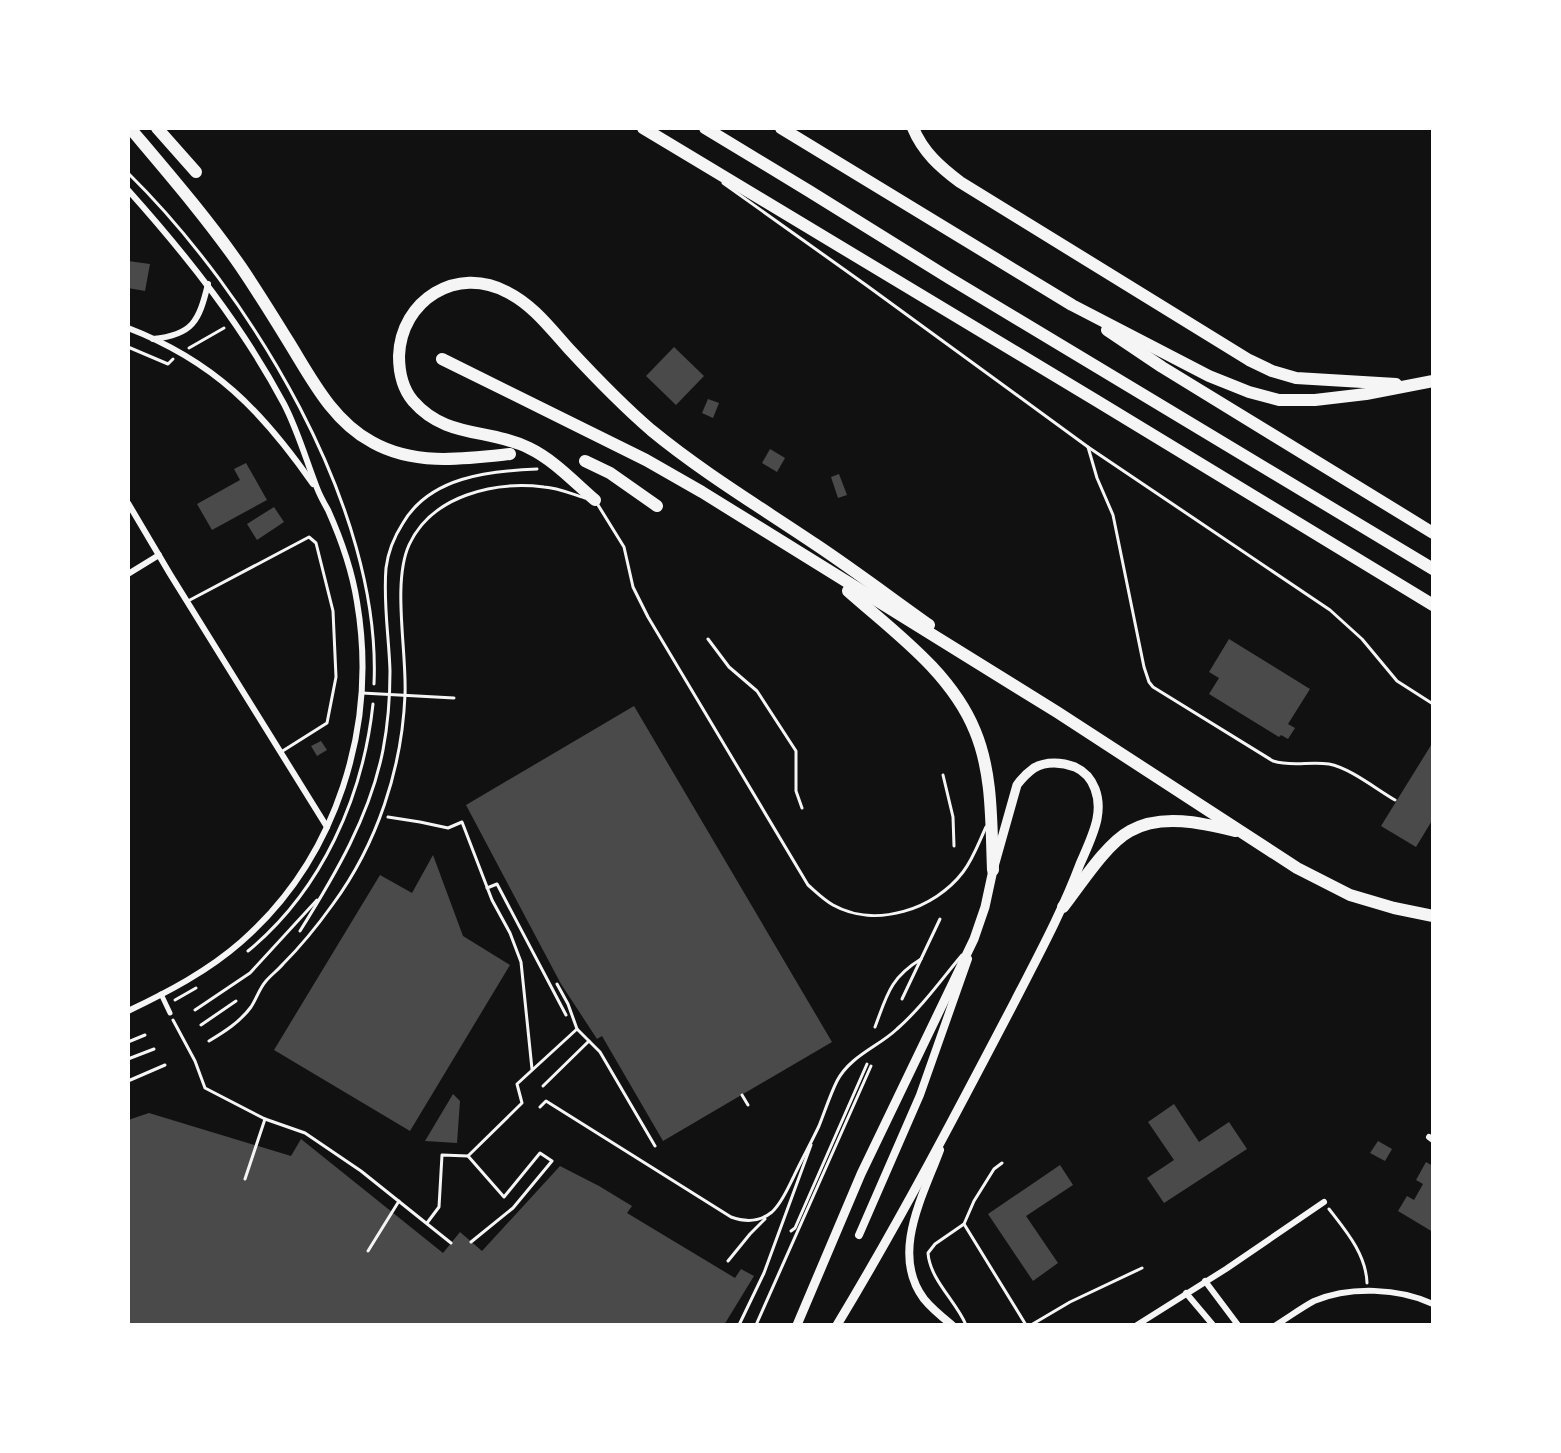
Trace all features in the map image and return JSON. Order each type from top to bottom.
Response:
[{"type":"highway","points":[[130,128],[221,239],[321,393],[350,427],[374,444],[408,456],[468,459],[510,454]]},
{"type":"highway","points":[[157,128],[196,172]]},
{"type":"highway","points":[[643,128],[1433,605]]},
{"type":"highway","points":[[705,128],[1433,569]]},
{"type":"highway","points":[[781,128],[1072,305],[1162,367],[1433,533]]},
{"type":"highway","points":[[913,128],[929,155],[960,182],[1257,364],[1280,374],[1304,379],[1407,385]]},
{"type":"highway","points":[[595,500],[530,448],[440,423],[409,397],[400,373],[401,340],[408,319],[428,297],[451,285],[475,282],[497,287],[521,300],[615,397],[666,442],[1057,712]]},
{"type":"highway","points":[[1072,305],[1209,376],[1268,398],[1315,400],[1433,381]]},
{"type":"highway","points":[[442,359],[646,460],[702,492],[1057,712],[1297,868],[1342,891],[1394,908],[1433,916]]},
{"type":"highway","points":[[585,461],[610,473],[657,506]]},
{"type":"highway","points":[[825,570],[926,660],[960,704],[975,731],[983,761],[991,817],[993,870]]},
{"type":"highway","points":[[1063,907],[1109,848],[1137,827],[1155,822],[1182,821],[1245,834]]},
{"type":"main road","points":[[797,1325],[867,1161],[974,939],[1014,793],[1021,780],[1045,764],[1059,763],[1079,769],[1089,777],[1095,790],[1097,815],[1063,907],[944,1137],[837,1325]]},
{"type":"street","points":[[128,190],[208,284],[235,322],[291,418],[338,536],[352,580],[362,644],[362,693],[355,742],[343,786],[327,827],[295,881],[249,934],[217,961],[128,1011]]},
{"type":"street","points":[[153,339],[177,335],[193,325],[201,312],[208,284]]},
{"type":"street","points":[[128,328],[205,368],[260,415],[318,490]]},
{"type":"street","points":[[128,503],[327,827]]},
{"type":"street","points":[[128,574],[159,555]]},
{"type":"street","points":[[859,1235],[920,1095],[974,939]]},
{"type":"street","points":[[161,994],[170,1013]]},
{"type":"street","points":[[944,1137],[913,1224],[908,1249],[910,1267],[919,1292],[952,1325]]},
{"type":"street","points":[[1137,1325],[1324,1202]]},
{"type":"street","points":[[1205,1281],[1238,1325]]},
{"type":"street","points":[[1276,1325],[1316,1300],[1367,1291],[1419,1297],[1433,1304]]},
{"type":"street","points":[[1186,1293],[1213,1325]]},
{"type":"lane","points":[[661,139],[1088,447],[1330,610],[1362,639],[1397,681],[1433,704]]},
{"type":"lane","points":[[1088,447],[1097,478],[1111,506],[1144,667],[1153,687],[1273,761],[1289,765],[1320,763],[1340,767],[1395,800]]},
{"type":"lane","points":[[300,931],[348,850],[371,793],[383,751],[389,691],[386,565],[393,540],[407,517],[424,498],[439,488],[461,479],[537,469]]},
{"type":"lane","points":[[209,1041],[250,1009],[262,985],[287,961],[333,904],[358,865],[378,823],[403,730],[405,663],[401,586],[406,553],[428,517],[466,495],[531,485],[595,500],[624,547],[633,587],[648,617],[802,876],[832,905],[852,913],[874,915],[906,912],[930,901],[951,886],[966,869],[991,817]]},
{"type":"lane","points":[[187,601],[309,537],[316,543],[333,611],[336,677],[327,723],[281,752]]},
{"type":"lane","points":[[362,693],[454,698]]},
{"type":"lane","points":[[943,775],[953,817],[954,846]]},
{"type":"lane","points":[[195,1010],[250,973],[322,894]]},
{"type":"lane","points":[[902,999],[940,919]]},
{"type":"lane","points":[[739,1325],[764,1273],[836,1083],[852,1062],[886,1038],[916,1010],[974,939]]},
{"type":"lane","points":[[875,1027],[890,986],[921,959]]},
{"type":"lane","points":[[201,1025],[236,1001]]},
{"type":"lane","points":[[128,1042],[145,1035]]},
{"type":"lane","points":[[128,1059],[154,1049]]},
{"type":"lane","points":[[128,1081],[165,1065]]},
{"type":"lane","points":[[756,1325],[869,1065],[791,1231]]},
{"type":"lane","points":[[540,1107],[546,1101],[731,1217],[753,1221],[773,1211]]},
{"type":"lane","points":[[728,1261],[773,1211],[817,1131]]},
{"type":"lane","points":[[966,1325],[929,1265],[928,1253],[935,1244],[964,1224],[974,1201],[994,1169],[1002,1163]]},
{"type":"lane","points":[[964,1224],[1026,1325]]},
{"type":"lane","points":[[1031,1325],[1070,1302],[1142,1268]]},
{"type":"path","points":[[128,173],[195,248],[245,316],[296,400],[344,510],[361,563],[372,620],[375,651],[371,724],[352,800],[331,846],[307,886],[267,934],[241,957]]},
{"type":"path","points":[[128,347],[168,364],[180,353],[245,316]]},
{"type":"path","points":[[708,639],[729,667],[757,691],[796,751],[796,791],[802,808]]},
{"type":"path","points":[[388,817],[448,828],[462,822],[487,888],[521,962],[532,1070]]},
{"type":"path","points":[[487,888],[497,884],[566,1015]]},
{"type":"path","points":[[166,1005],[205,983]]},
{"type":"path","points":[[557,984],[577,1029],[600,1052],[655,1146]]},
{"type":"path","points":[[170,1013],[205,1088],[265,1119],[305,1133],[361,1171],[451,1243]]},
{"type":"path","points":[[468,1156],[522,1103],[517,1084],[577,1029]]},
{"type":"path","points":[[543,1086],[589,1041]]},
{"type":"path","points":[[742,1095],[748,1105]]},
{"type":"path","points":[[245,1179],[265,1119]]},
{"type":"path","points":[[427,1223],[439,1207],[442,1155],[468,1156],[504,1197],[540,1153],[552,1161],[513,1208],[471,1242]]},
{"type":"path","points":[[368,1251],[399,1201]]},
{"type":"path","points":[[1324,1202],[1364,1260],[1367,1291]]},
{"type":"building","points":[[128,261],[150,264],[145,291],[128,288]]},
{"type":"building","points":[[674,347],[704,376],[676,405],[646,376]]},
{"type":"building","points":[[708,399],[719,403],[713,418],[702,413]]},
{"type":"building","points":[[770,449],[785,458],[777,472],[762,463]]},
{"type":"building","points":[[246,463],[267,500],[212,530],[197,504],[240,480],[234,469]]},
{"type":"building","points":[[839,474],[847,495],[838,498],[831,477]]},
{"type":"building","points":[[274,507],[284,522],[257,540],[247,524]]},
{"type":"building","points":[[1229,639],[1310,689],[1288,724],[1295,728],[1288,739],[1279,737],[1209,694],[1219,678],[1209,672]]},
{"type":"building","points":[[634,706],[832,1042],[663,1141],[602,1036],[597,1039],[561,984],[466,805]]},
{"type":"building","points":[[321,741],[327,750],[317,756],[311,746]]},
{"type":"building","points":[[1433,742],[1433,819],[1416,847],[1381,826]]},
{"type":"building","points":[[433,855],[463,936],[510,965],[410,1131],[274,1050],[380,875],[412,893]]},
{"type":"building","points":[[453,1094],[460,1101],[457,1143],[425,1141]]},
{"type":"building","points":[[1174,1104],[1199,1142],[1229,1122],[1247,1149],[1164,1203],[1147,1178],[1174,1160],[1148,1122]]},
{"type":"building","points":[[149,1113],[291,1156],[301,1139],[443,1253],[460,1232],[482,1251],[560,1166],[632,1206],[627,1213],[735,1278],[741,1269],[754,1276],[724,1325],[128,1325],[128,1120]]},
{"type":"building","points":[[1378,1141],[1392,1149],[1385,1161],[1370,1153]]},
{"type":"building","points":[[1426,1162],[1433,1166],[1433,1232],[1398,1211],[1407,1196],[1414,1200],[1423,1184],[1416,1180]]},
{"type":"building","points":[[1060,1165],[1073,1185],[1026,1216],[1058,1263],[1033,1281],[988,1214]]}]
